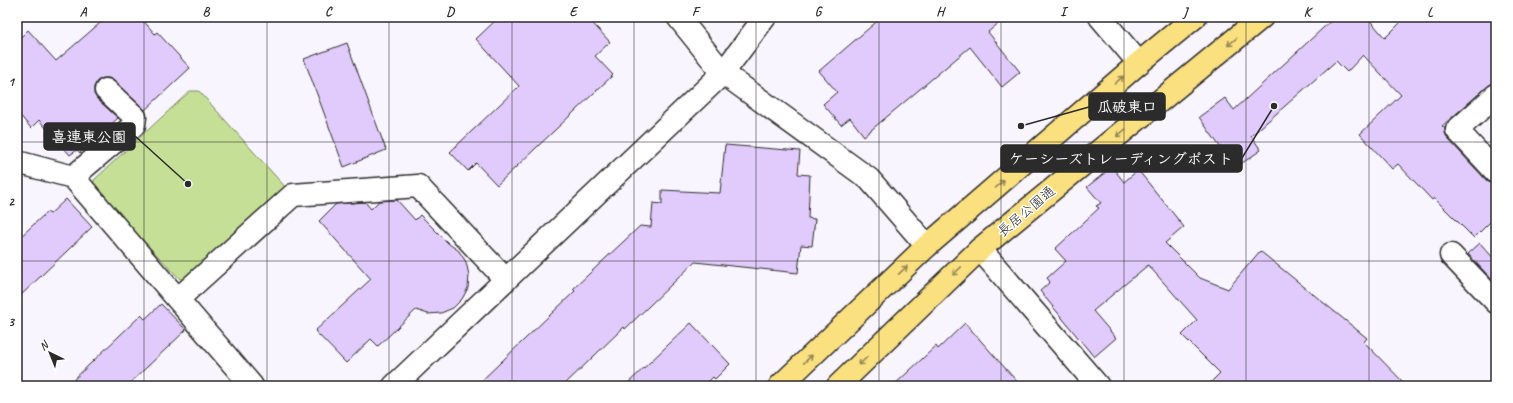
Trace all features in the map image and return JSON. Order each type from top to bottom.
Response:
[{"type":"main road","points":[[780,386],[927,246],[1139,63],[1195,17]]},
{"type":"main road","name":"長居公園通","points":[[838,386],[980,250],[1262,17]]},
{"type":"street","points":[[678,17],[723,73],[869,179],[927,246]]},
{"type":"street","points":[[394,386],[723,73],[764,17]]},
{"type":"street","points":[[1100,17],[1139,63]]},
{"type":"street","points":[[73,177],[134,125],[135,117],[106,90]]},
{"type":"street","points":[[1496,95],[1457,130],[1496,172]]},
{"type":"street","points":[[17,162],[73,177],[252,386]]},
{"type":"street","points":[[178,299],[293,195],[418,186],[506,280]]},
{"type":"street","points":[[980,250],[1098,386]]},
{"type":"street","points":[[1452,255],[1496,302]]},
{"type":"green space","points":[[190,91],[199,91],[287,189],[189,279],[180,279],[93,188],[94,180]]},
{"type":"building","points":[[107,17],[140,17],[155,34],[157,32],[190,68],[145,110],[114,81],[109,78],[103,78],[97,81],[94,87],[94,94],[97,99],[118,118],[80,153],[77,150],[70,155],[39,120],[31,128],[17,112],[17,41],[28,30],[56,61]]},
{"type":"building","points":[[499,17],[587,17],[610,42],[595,56],[613,75],[497,185],[476,163],[468,171],[450,152],[519,86],[476,39]]},
{"type":"building","points":[[882,17],[1006,17],[988,32],[1020,72],[1002,87],[970,47],[864,136],[850,118],[841,125],[823,104],[837,92],[819,71]]},
{"type":"building","points":[[1335,17],[1367,17],[1385,38],[1406,17],[1496,17],[1496,83],[1488,86],[1442,126],[1445,128],[1445,133],[1448,139],[1487,181],[1492,184],[1496,184],[1496,216],[1474,238],[1434,198],[1432,200],[1398,164],[1392,169],[1360,134],[1401,95],[1363,55],[1347,72],[1336,61],[1251,136],[1261,150],[1235,168],[1199,117],[1225,98],[1234,110]]},
{"type":"building","points":[[347,43],[386,150],[344,167],[304,59]]},
{"type":"building","points":[[725,145],[800,151],[798,174],[810,175],[808,218],[815,219],[812,246],[801,245],[798,273],[695,262],[625,329],[624,327],[563,386],[476,386],[575,291],[573,289],[640,226],[651,227],[653,203],[662,204],[662,190],[720,193]]},
{"type":"building","points":[[1112,167],[1124,182],[1138,170],[1184,227],[1165,243],[1200,278],[1228,289],[1260,251],[1367,338],[1364,342],[1407,386],[1207,386],[1220,373],[1182,335],[1197,320],[1148,265],[1093,311],[1116,338],[1094,357],[1040,291],[1050,282],[1047,278],[1066,261],[1055,249],[1099,208],[1096,206],[1101,203],[1087,187]]},
{"type":"building","points":[[66,199],[92,227],[17,299],[17,240],[47,212],[50,214]]},
{"type":"building","points":[[397,200],[415,220],[420,215],[449,244],[459,251],[466,262],[469,275],[468,288],[462,299],[453,308],[441,313],[428,314],[416,310],[378,346],[371,339],[346,363],[315,331],[371,279],[319,221],[336,204],[365,202],[371,209],[379,201]]},
{"type":"building","points":[[1480,243],[1496,261],[1496,284],[1468,254]]},
{"type":"building","points":[[161,304],[186,330],[127,386],[67,386],[141,315],[145,319]]},
{"type":"building","points":[[691,323],[730,364],[715,379],[713,377],[704,386],[625,386]]},
{"type":"building","points":[[965,323],[1021,386],[893,386],[936,346],[938,349]]},
{"type":"place","name":"ケーシーズトレーディングポスト","points":[[1274,106]]},
{"type":"place","name":"瓜破東口","points":[[1021,126]]},
{"type":"place","name":"喜連東公園","points":[[188,184]]}]
